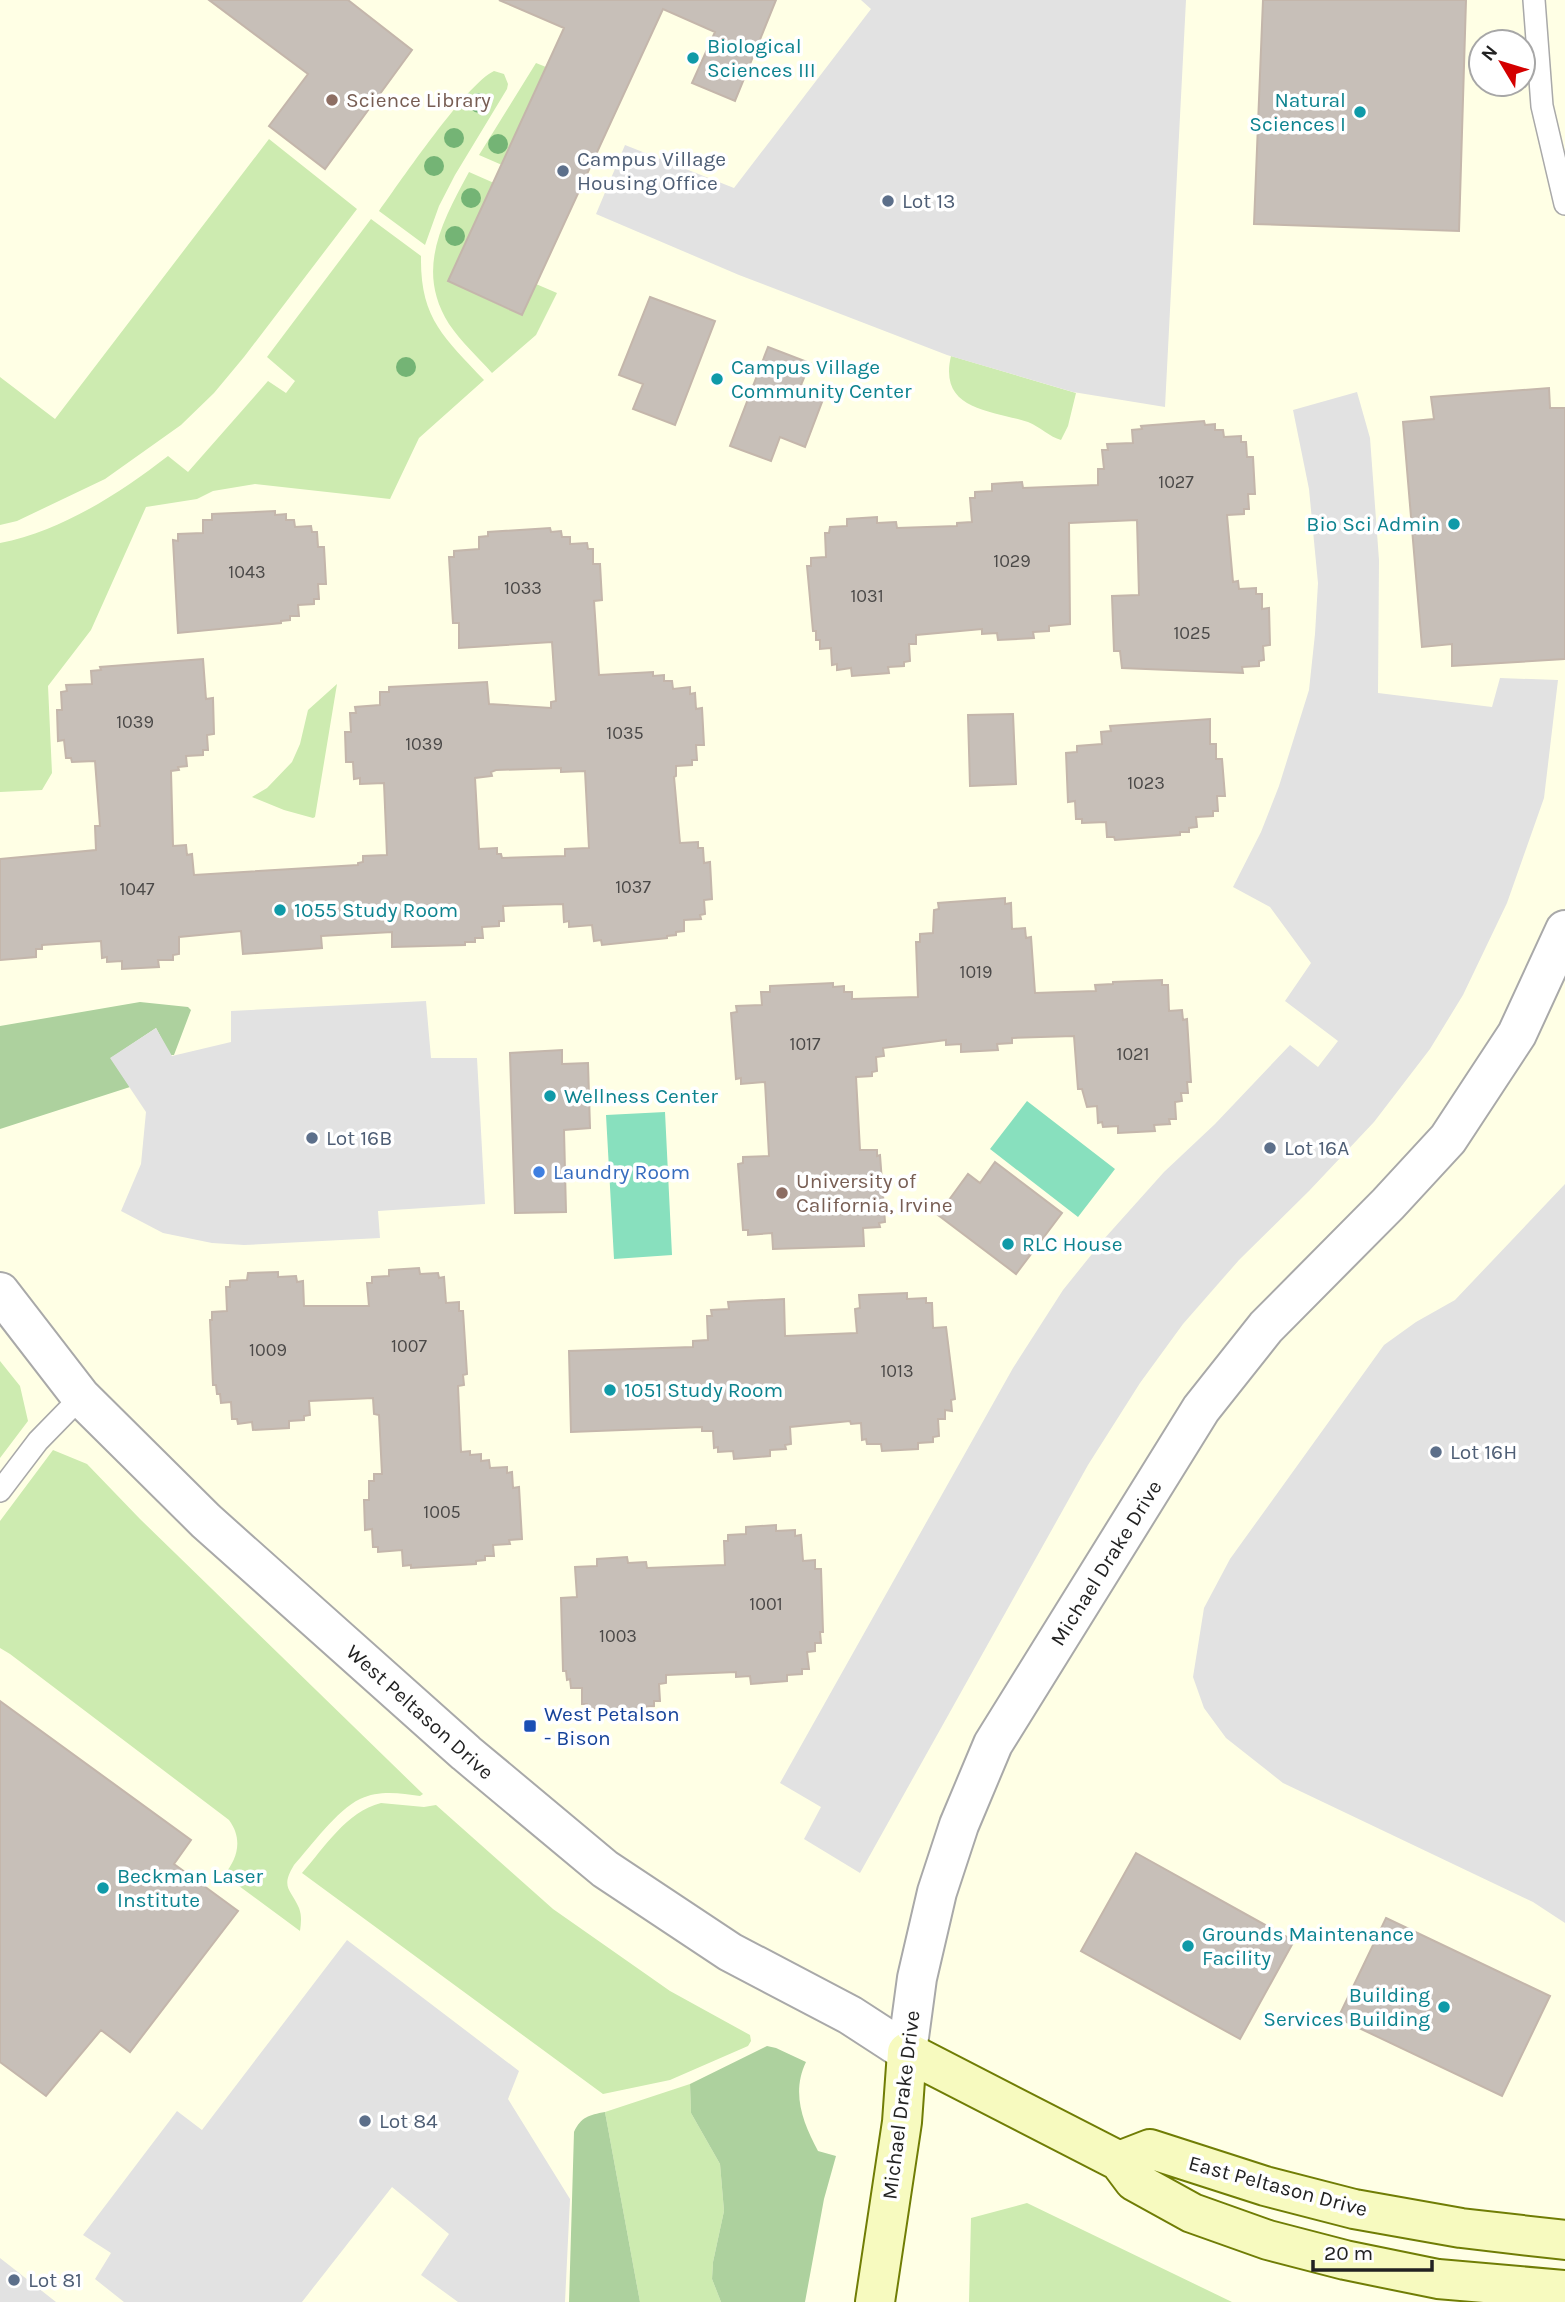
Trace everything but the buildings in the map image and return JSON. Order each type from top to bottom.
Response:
[{"type":"main road","name":"East Peltason Drive","points":[[906,2052],[1119,2161],[1134,2181],[1192,2213],[1268,2240],[1345,2260],[1438,2279],[1565,2290]]},
{"type":"main road","name":"Michael Drake Drive","points":[[875,2302],[902,2122],[906,2052]]},
{"type":"main road","name":"East Peltason Drive","points":[[1119,2161],[1150,2149],[1265,2186],[1354,2209],[1461,2228],[1565,2240]]},
{"type":"street","name":"Michael Drake Drive","points":[[906,2052],[917,1978],[937,1892],[959,1825],[993,1744],[1201,1409],[1266,1326],[1448,1139],[1517,1034],[1565,930]]},
{"type":"street","name":"West Peltason Drive","points":[[0,1292],[81,1398],[206,1521],[476,1762],[605,1870],[730,1952],[850,2015],[906,2052]]},
{"type":"lane","points":[[1534,0],[1542,106],[1565,204]]},
{"type":"lane","points":[[0,1491],[38,1441],[81,1398]]},
{"type":"shaded area","name":"University of California, Irvine","points":[[0,0],[1565,0],[1565,2302],[0,2302]]},
{"type":"shaded area","name":"Lot 13","points":[[861,0],[1186,0],[1165,407],[1073,392],[947,355],[739,275],[596,214],[625,145],[734,188],[871,9]]},
{"type":"shaded area","name":"Lot 16A","points":[[1357,392],[1370,438],[1379,560],[1378,693],[1492,707],[1500,678],[1558,680],[1544,798],[1507,903],[1463,995],[1430,1049],[1374,1122],[1239,1260],[1183,1324],[1140,1383],[1088,1465],[860,1873],[804,1839],[821,1807],[780,1783],[1013,1368],[1063,1290],[1104,1239],[1164,1172],[1215,1124],[1290,1045],[1318,1067],[1338,1041],[1285,1001],[1311,963],[1270,907],[1233,887],[1261,832],[1279,786],[1309,690],[1318,583],[1309,489],[1293,410]]},
{"type":"shaded area","name":"Lot 16B","points":[[426,1001],[431,1058],[477,1058],[485,1204],[378,1211],[380,1238],[244,1245],[212,1243],[163,1233],[121,1211],[141,1164],[146,1112],[110,1058],[156,1028],[172,1056],[231,1042],[231,1011]]},
{"type":"shaded area","name":"Lot 16H","points":[[1565,1184],[1565,1923],[1533,1902],[1283,1783],[1226,1738],[1204,1708],[1193,1677],[1204,1608],[1230,1559],[1384,1345],[1416,1322],[1455,1300]]},
{"type":"shaded area","name":"Lot 84","points":[[347,1940],[519,2071],[508,2099],[570,2199],[565,2302],[458,2302],[421,2275],[449,2234],[392,2187],[302,2302],[124,2302],[95,2279],[111,2253],[83,2235],[177,2111],[202,2130]]},
{"type":"shaded area","name":"Lot 81","points":[[0,2258],[56,2302],[0,2302]]},
{"type":"green space","points":[[536,63],[546,67],[502,165],[479,155]]},
{"type":"green space","points":[[494,71],[504,74],[507,89],[455,175],[439,206],[425,245],[379,211],[451,113],[482,79]]},
{"type":"green space","points":[[269,139],[357,209],[244,357],[214,393],[181,425],[105,479],[17,521],[0,525],[0,377],[55,419]]},
{"type":"green space","points":[[469,172],[494,183],[448,281],[521,315],[536,284],[557,293],[536,335],[492,373],[449,324],[439,304],[434,284],[436,246],[450,209]]},
{"type":"green space","points":[[371,219],[421,256],[425,296],[437,326],[484,380],[419,438],[390,499],[255,484],[213,491],[197,499],[146,507],[91,630],[48,686],[52,773],[42,790],[0,792],[0,543],[46,530],[68,520],[110,497],[168,456],[188,472],[268,381],[286,393],[295,381],[267,357]]},
{"type":"green space","points":[[951,356],[1076,393],[1068,426],[1061,440],[1028,422],[984,410],[960,398],[952,388],[949,374]]},
{"type":"green space","points":[[337,684],[315,817],[284,810],[252,797],[267,788],[292,762],[300,744],[308,710]]},
{"type":"green space","points":[[140,1002],[188,1007],[191,1010],[174,1055],[170,1055],[156,1028],[111,1058],[130,1087],[0,1129],[0,1026]]},
{"type":"green space","points":[[1027,1101],[1115,1169],[1078,1217],[990,1149]]},
{"type":"green space","points":[[665,1112],[672,1255],[614,1259],[606,1115]]},
{"type":"green space","points":[[0,1361],[20,1386],[28,1421],[0,1458]]},
{"type":"green space","points":[[53,1450],[87,1464],[140,1519],[423,1794],[390,1793],[367,1796],[342,1811],[325,1829],[294,1865],[288,1879],[288,1888],[300,1911],[300,1931],[224,1875],[233,1862],[237,1848],[236,1834],[229,1820],[0,1648],[0,1521]]},
{"type":"green space","points":[[381,1803],[424,1807],[436,1805],[553,1909],[670,1991],[750,2035],[748,2046],[670,2080],[603,2094],[302,1873],[347,1822],[357,1814]]},
{"type":"green space","points":[[767,2046],[806,2062],[799,2085],[804,2119],[818,2151],[836,2156],[824,2199],[805,2302],[721,2302],[712,2279],[724,2211],[720,2164],[691,2113],[690,2084]]},
{"type":"green space","points":[[690,2084],[691,2113],[720,2164],[724,2211],[712,2279],[721,2302],[640,2302],[605,2112]]},
{"type":"green space","points":[[605,2112],[640,2302],[569,2302],[574,2132],[586,2118]]},
{"type":"green space","points":[[1027,2203],[1232,2302],[969,2302],[971,2218]]},
{"type":"place","name":"Biological Sciences III","points":[[693,58]]},
{"type":"place","name":"Science Library","points":[[332,100]]},
{"type":"place","name":"Natural Sciences I","points":[[1360,112]]},
{"type":"place","name":"Campus Village Housing Office","points":[[563,171]]},
{"type":"place","name":"Lot 13","points":[[888,201]]},
{"type":"place","name":"Campus Village Community Center","points":[[717,379]]},
{"type":"place","name":"Bio Sci Admin","points":[[1454,524]]},
{"type":"place","name":"1055 Study Room","points":[[280,910]]},
{"type":"place","name":"Wellness Center","points":[[550,1096]]},
{"type":"place","name":"Lot 16B","points":[[312,1138]]},
{"type":"place","name":"Lot 16A","points":[[1270,1148]]},
{"type":"place","name":"Laundry Room","points":[[539,1172]]},
{"type":"place","name":"University of California, Irvine","points":[[782,1193]]},
{"type":"place","name":"RLC House","points":[[1008,1244]]},
{"type":"place","name":"1051 Study Room","points":[[610,1390]]},
{"type":"place","name":"Lot 16H","points":[[1436,1452]]},
{"type":"place","name":"West Petalson - Bison","points":[[530,1726]]},
{"type":"place","name":"Beckman Laser Institute","points":[[103,1888]]},
{"type":"place","name":"Grounds Maintenance Facility","points":[[1188,1946]]},
{"type":"place","name":"Building Services Building","points":[[1444,2007]]},
{"type":"place","name":"Lot 84","points":[[365,2121]]},
{"type":"place","name":"Lot 81","points":[[14,2280]]}]
